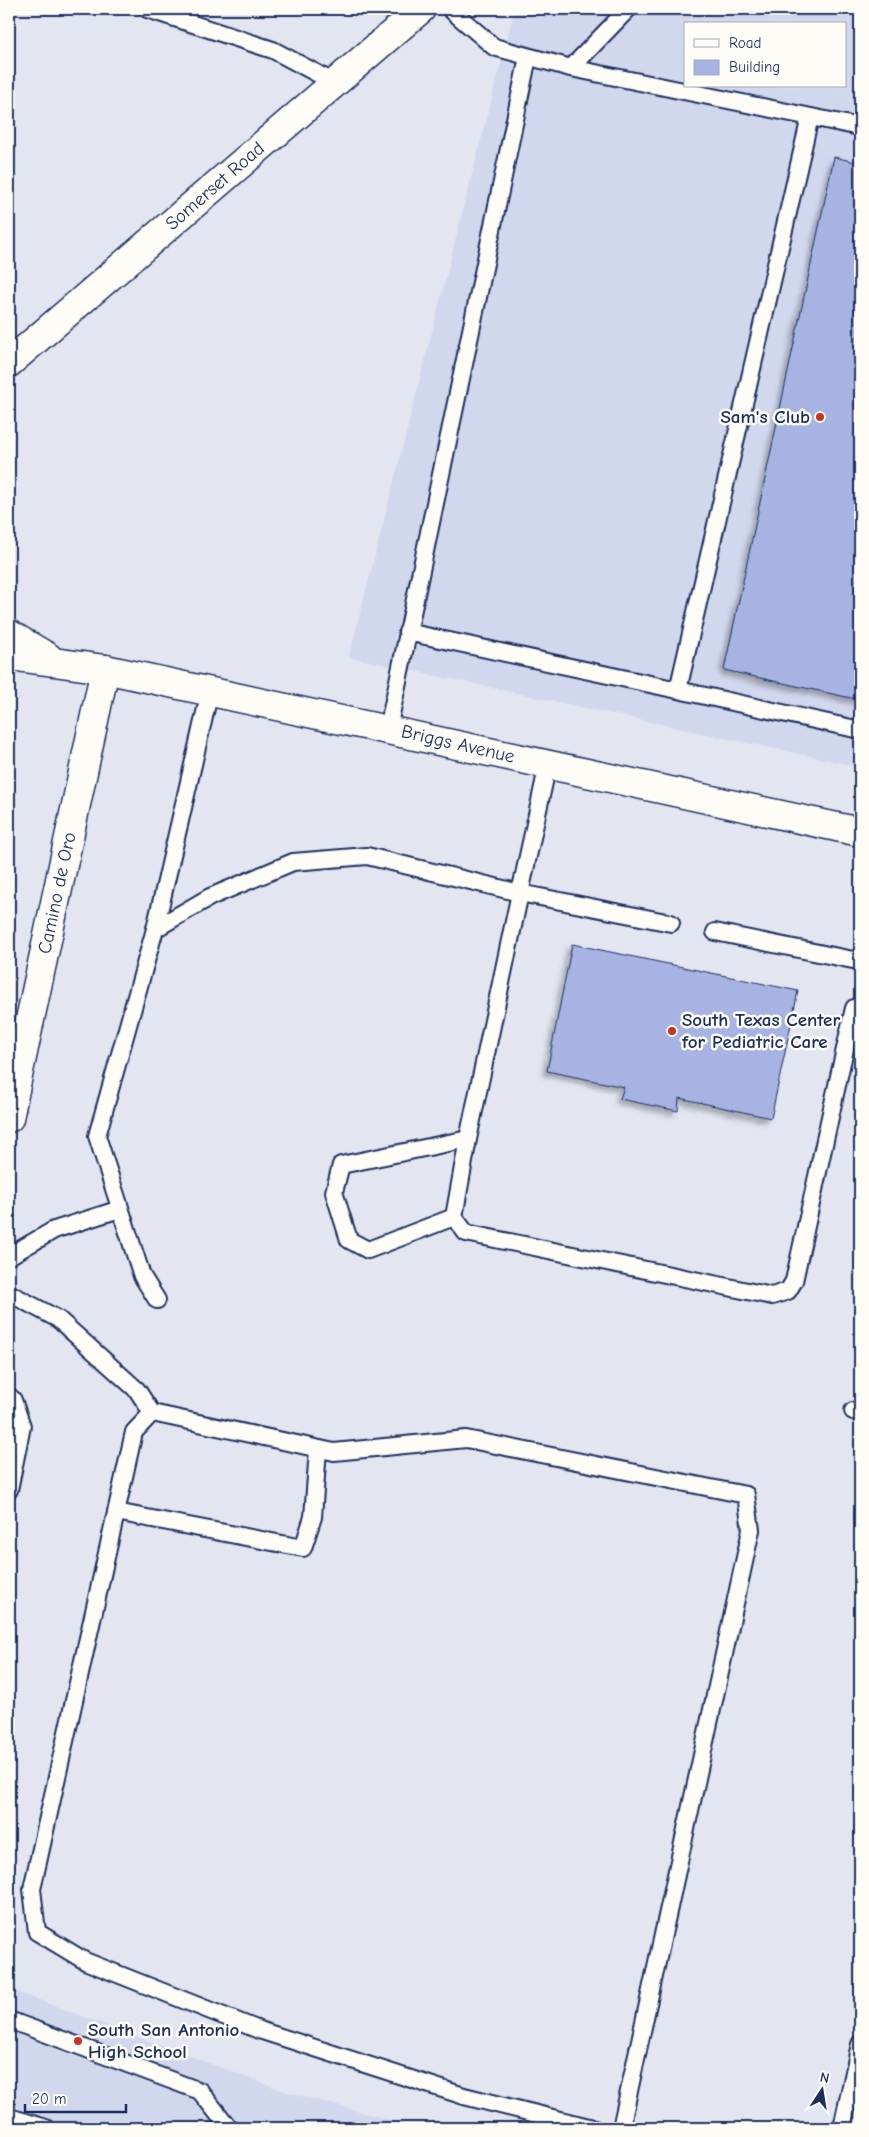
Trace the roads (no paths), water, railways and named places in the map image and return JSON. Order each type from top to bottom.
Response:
[{"type":"street","name":"Somerset Road","points":[[9,363],[421,9]]},
{"type":"street","name":"Briggs Avenue","points":[[9,634],[56,662]]},
{"type":"street","name":"Briggs Avenue","points":[[9,656],[105,669],[860,832]]},
{"type":"street","name":"Camino de Oro","points":[[9,1118],[105,669]]},
{"type":"lane","points":[[147,9],[273,50],[335,83]]},
{"type":"lane","points":[[450,9],[494,47],[528,57],[571,68],[860,127]]},
{"type":"lane","points":[[571,68],[628,9]]},
{"type":"lane","points":[[388,729],[528,57]]},
{"type":"lane","points":[[678,690],[810,117]]},
{"type":"lane","points":[[407,632],[860,730]]},
{"type":"lane","points":[[157,1300],[142,1276],[97,1136],[155,929],[210,691]]},
{"type":"lane","points":[[454,1218],[468,1139],[548,764]]},
{"type":"lane","points":[[155,929],[210,897],[293,862],[367,856],[520,893],[671,923]]},
{"type":"lane","points":[[715,932],[853,960],[860,958]]},
{"type":"lane","points":[[454,1218],[466,1232],[772,1296],[788,1291],[794,1281],[854,1008]]},
{"type":"lane","points":[[454,1218],[368,1250],[349,1240],[334,1192],[341,1165],[468,1139]]},
{"type":"lane","points":[[9,1256],[54,1230],[120,1209]]},
{"type":"lane","points":[[9,1293],[58,1319],[137,1390],[152,1413],[334,1452],[466,1439],[746,1495],[751,1530],[621,2128]]},
{"type":"lane","points":[[9,1396],[13,1400],[22,1426],[9,1490]]},
{"type":"lane","points":[[152,1413],[134,1432],[32,1889],[37,1932],[85,1961],[259,2030],[464,2096],[593,2128]]},
{"type":"lane","points":[[116,1512],[303,1548],[313,1518],[318,1449]]},
{"type":"lane","points":[[9,2020],[200,2091],[229,2128]]},
{"type":"lane","points":[[842,2128],[860,2044]]},
{"type":"lane","points":[[9,2117],[46,2128]]},
{"type":"place","name":"Sam's Club","points":[[820,417]]},
{"type":"place","name":"South Texas Center for Pediatric Care","points":[[672,1031]]},
{"type":"place","name":"South San Antonio High School","points":[[78,2041]]}]
